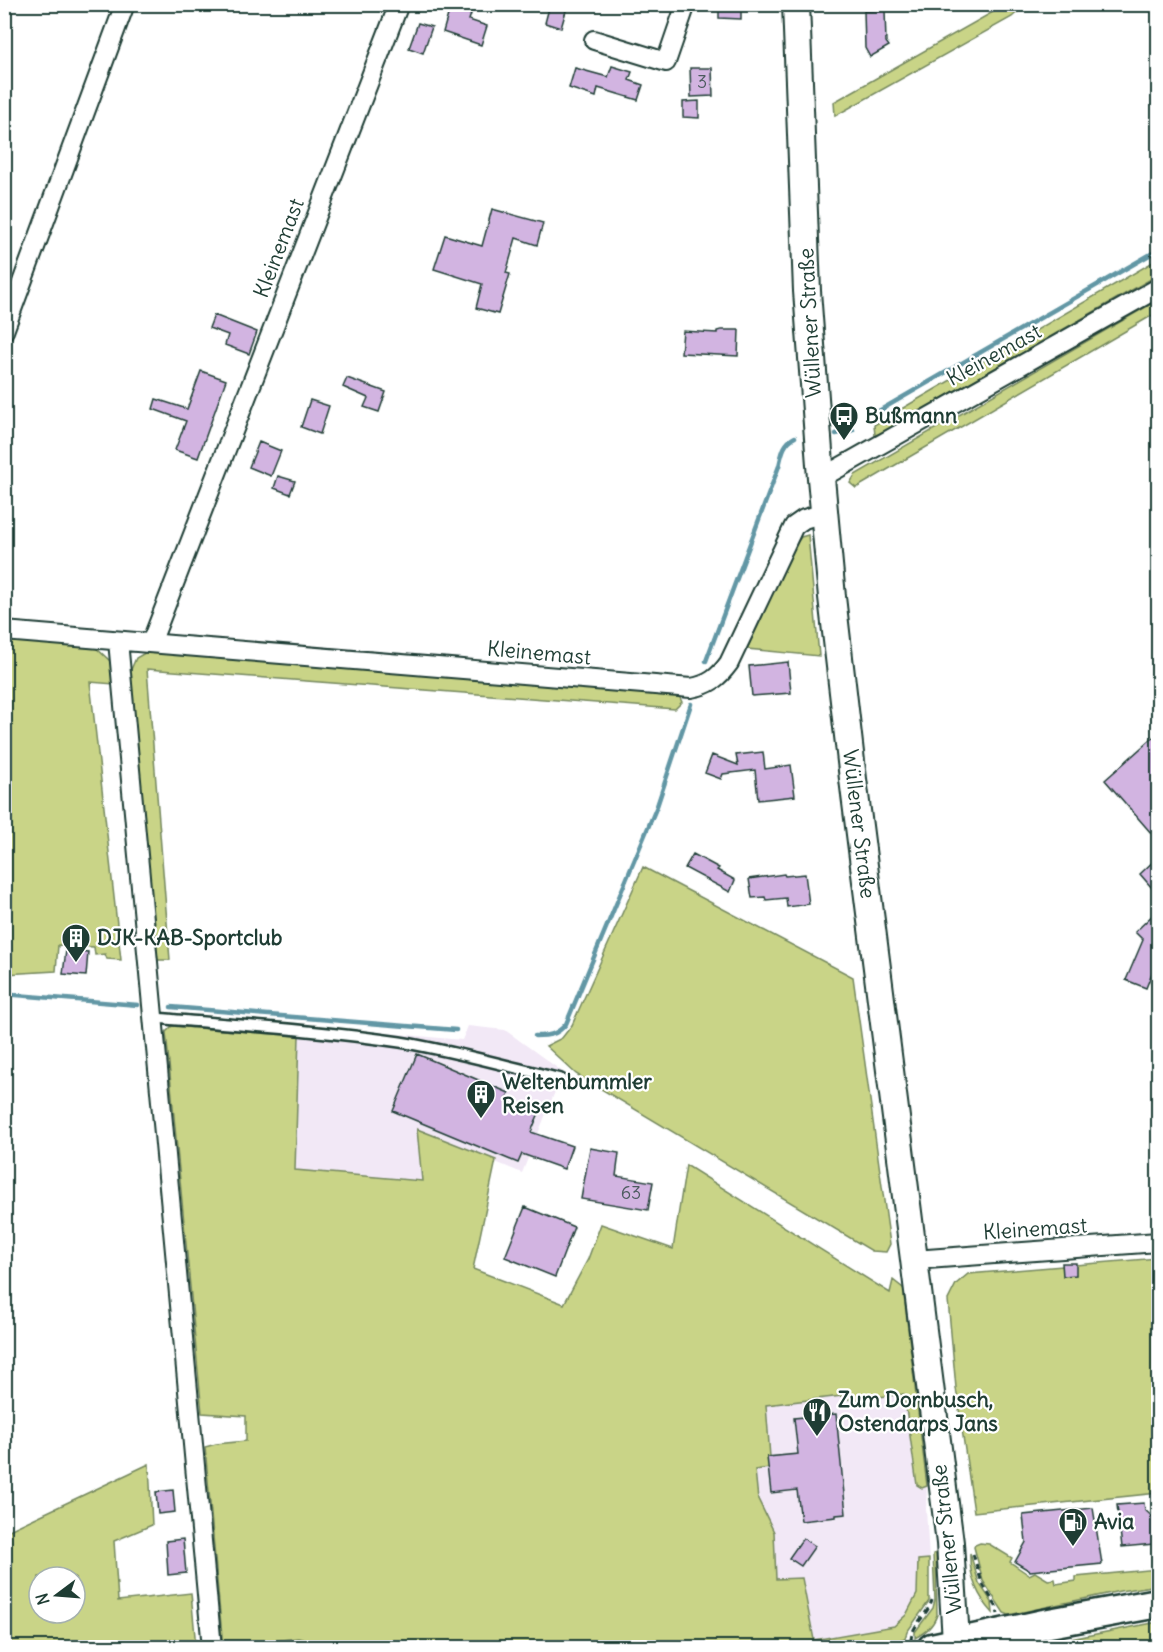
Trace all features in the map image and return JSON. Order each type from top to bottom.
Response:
[{"type":"main road","name":"Wüllener Straße","points":[[796,4],[807,291],[824,513],[842,687],[950,1543],[944,1644]]},
{"type":"main road","points":[[944,1644],[1158,1603]]},
{"type":"street","points":[[4,331],[125,4]]},
{"type":"street","name":"Kleinemast","points":[[151,643],[399,4]]},
{"type":"street","points":[[594,40],[666,62],[686,4]]},
{"type":"street","name":"Kleinemast","points":[[821,478],[1158,288]]},
{"type":"street","name":"Kleinemast","points":[[4,631],[675,687],[702,686],[720,675],[729,663],[794,526],[804,519],[824,513]]},
{"type":"street","points":[[118,641],[212,1647]]},
{"type":"street","name":"Kleinemast","points":[[914,1260],[1158,1242]]},
{"type":"lane","points":[[154,1018],[399,1042],[448,1051],[561,1079]]},
{"type":"shaded area","points":[[299,1025],[462,1040],[468,1026],[505,1030],[563,1072],[522,1173],[417,1129],[422,1181],[294,1170]]},
{"type":"shaded area","points":[[905,1393],[917,1485],[922,1488],[927,1486],[929,1559],[918,1560],[917,1594],[906,1615],[894,1626],[814,1640],[802,1578],[776,1579],[774,1532],[758,1499],[755,1470],[768,1468],[770,1457],[766,1405],[842,1396],[851,1400]]},
{"type":"green space","points":[[1007,4],[1025,5],[1012,17],[835,116],[834,102]]},
{"type":"green space","points":[[1158,259],[1158,275],[875,435],[874,425]]},
{"type":"green space","points":[[1158,300],[1158,312],[856,488],[850,483],[855,475]]},
{"type":"green space","points":[[808,535],[819,656],[747,649],[793,548],[801,537]]},
{"type":"green space","points":[[4,639],[95,647],[110,661],[114,684],[90,682],[121,960],[107,959],[105,954],[95,955],[94,947],[58,945],[56,971],[5,974]]},
{"type":"green space","points":[[150,650],[679,696],[682,702],[675,709],[147,669],[170,960],[156,960],[129,674],[136,658]]},
{"type":"green space","points":[[643,867],[853,977],[890,1244],[886,1252],[872,1251],[576,1074],[546,1046],[562,1038],[572,1025]]},
{"type":"green space","points":[[172,1026],[299,1036],[295,1170],[422,1181],[417,1129],[496,1160],[473,1269],[564,1304],[588,1259],[601,1224],[673,1249],[686,1165],[890,1293],[893,1280],[903,1288],[927,1486],[922,1488],[917,1485],[904,1394],[851,1400],[842,1396],[766,1405],[769,1468],[755,1470],[758,1499],[774,1532],[776,1579],[802,1578],[814,1640],[894,1626],[906,1615],[917,1594],[918,1560],[929,1559],[929,1601],[905,1638],[876,1648],[349,1648],[348,1643],[320,1643],[298,1638],[223,1647],[205,1447],[246,1441],[246,1416],[202,1413],[166,1032]]},
{"type":"green space","points":[[1158,1258],[1158,1493],[974,1512],[956,1388],[948,1300],[956,1284],[968,1274]]},
{"type":"green space","points":[[149,1464],[152,1525],[114,1541],[118,1601],[191,1593],[196,1647],[5,1647],[5,1532]]},
{"type":"green space","points":[[980,1543],[989,1544],[1012,1558],[1010,1562],[1029,1575],[1035,1572],[1048,1580],[1055,1579],[1056,1584],[1076,1581],[1076,1577],[1158,1569],[1158,1585],[1009,1615],[1004,1613],[983,1581],[974,1547]]},
{"type":"green space","points":[[936,1553],[937,1615],[929,1628],[915,1638],[915,1632],[933,1608],[935,1600],[933,1554]]},
{"type":"green space","points":[[970,1553],[979,1583],[992,1602],[993,1613],[976,1586],[971,1570]]},
{"type":"green space","points":[[1158,1622],[1158,1647],[1029,1647]]},
{"type":"building","points":[[550,4],[568,4],[561,28],[545,23]]},
{"type":"building","points":[[719,4],[741,4],[741,19],[719,18]]},
{"type":"building","points":[[450,8],[471,14],[469,20],[487,26],[481,45],[443,32]]},
{"type":"building","points":[[885,10],[886,42],[889,46],[870,57],[865,48],[864,11]]},
{"type":"building","points":[[418,23],[432,27],[423,53],[409,48]]},
{"type":"building","points":[[612,66],[632,72],[629,80],[643,85],[638,100],[598,88],[596,97],[569,88],[575,68],[608,77]]},
{"type":"building","points":[[690,68],[712,68],[713,96],[691,97]]},
{"type":"building","points":[[699,101],[699,118],[683,117],[683,102]]},
{"type":"building","points":[[492,209],[543,223],[537,245],[516,238],[506,273],[510,274],[498,314],[476,308],[482,284],[434,269],[445,235],[482,246]]},
{"type":"building","points":[[214,315],[257,332],[249,354],[225,345],[228,335],[209,328]]},
{"type":"building","points":[[721,330],[739,330],[738,356],[681,353],[683,331],[717,333]]},
{"type":"building","points":[[201,371],[226,380],[198,458],[175,450],[186,421],[153,409],[156,399],[187,409]]},
{"type":"building","points":[[347,378],[386,392],[379,412],[364,407],[368,398],[343,387]]},
{"type":"building","points":[[310,400],[329,406],[320,434],[301,427]]},
{"type":"building","points":[[259,442],[281,451],[271,476],[249,467]]},
{"type":"building","points":[[278,476],[295,481],[290,494],[274,488]]},
{"type":"building","points":[[788,662],[791,693],[752,696],[749,666]]},
{"type":"building","points":[[1158,733],[1158,841],[1105,780]]},
{"type":"building","points":[[763,752],[765,769],[791,765],[795,796],[758,800],[755,770],[723,774],[721,779],[705,773],[712,755],[738,765],[736,755]]},
{"type":"building","points":[[693,854],[735,880],[730,892],[685,868]]},
{"type":"building","points":[[1158,857],[1158,895],[1140,874]]},
{"type":"building","points":[[784,874],[785,876],[805,874],[809,904],[787,907],[786,898],[766,900],[765,897],[752,898],[749,879]]},
{"type":"building","points":[[1158,910],[1158,958],[1146,988],[1126,980],[1143,940],[1135,932]]},
{"type":"building","name":"DJK-KAB-Sportclub","points":[[66,950],[88,952],[86,976],[63,974]]},
{"type":"building","name":"Weltenbummler Reisen","points":[[417,1054],[509,1093],[506,1099],[539,1113],[531,1132],[572,1146],[564,1169],[522,1154],[518,1163],[393,1111]]},
{"type":"building","points":[[590,1148],[619,1153],[616,1176],[653,1182],[648,1210],[581,1199]]},
{"type":"building","points":[[525,1207],[574,1227],[555,1277],[505,1257]]},
{"type":"building","points":[[1062,1263],[1076,1263],[1076,1275],[1063,1276]]},
{"type":"building","points":[[836,1414],[846,1514],[801,1521],[797,1490],[771,1493],[767,1457],[798,1454],[794,1418]]},
{"type":"building","points":[[173,1490],[175,1512],[158,1514],[156,1492]]},
{"type":"building","points":[[1144,1503],[1145,1510],[1158,1522],[1158,1538],[1154,1544],[1122,1547],[1117,1505]]},
{"type":"building","points":[[1093,1508],[1102,1564],[1030,1571],[1015,1562],[1026,1542],[1023,1515]]},
{"type":"building","points":[[803,1538],[815,1546],[801,1566],[789,1558]]},
{"type":"building","points":[[183,1539],[186,1573],[168,1575],[166,1541]]},
{"type":"waterway","points":[[877,412],[1158,250]]},
{"type":"waterway","points":[[836,434],[853,430]]},
{"type":"waterway","points":[[706,661],[784,449],[795,437]]},
{"type":"waterway","points":[[535,1036],[552,1034],[566,1024],[657,806],[691,704]]},
{"type":"waterway","points":[[4,994],[138,1005]]},
{"type":"waterway","points":[[171,1007],[456,1030]]},
{"type":"place","name":"Bußmann","points":[[844,442]]},
{"type":"place","name":"DJK-KAB-Sportclub","points":[[76,964]]},
{"type":"place","name":"Weltenbummler Reisen","points":[[481,1120]]},
{"type":"place","name":"Zum Dornbusch, Ostendarps Jans","points":[[817,1438]]},
{"type":"place","name":"Avia","points":[[1073,1548]]}]
